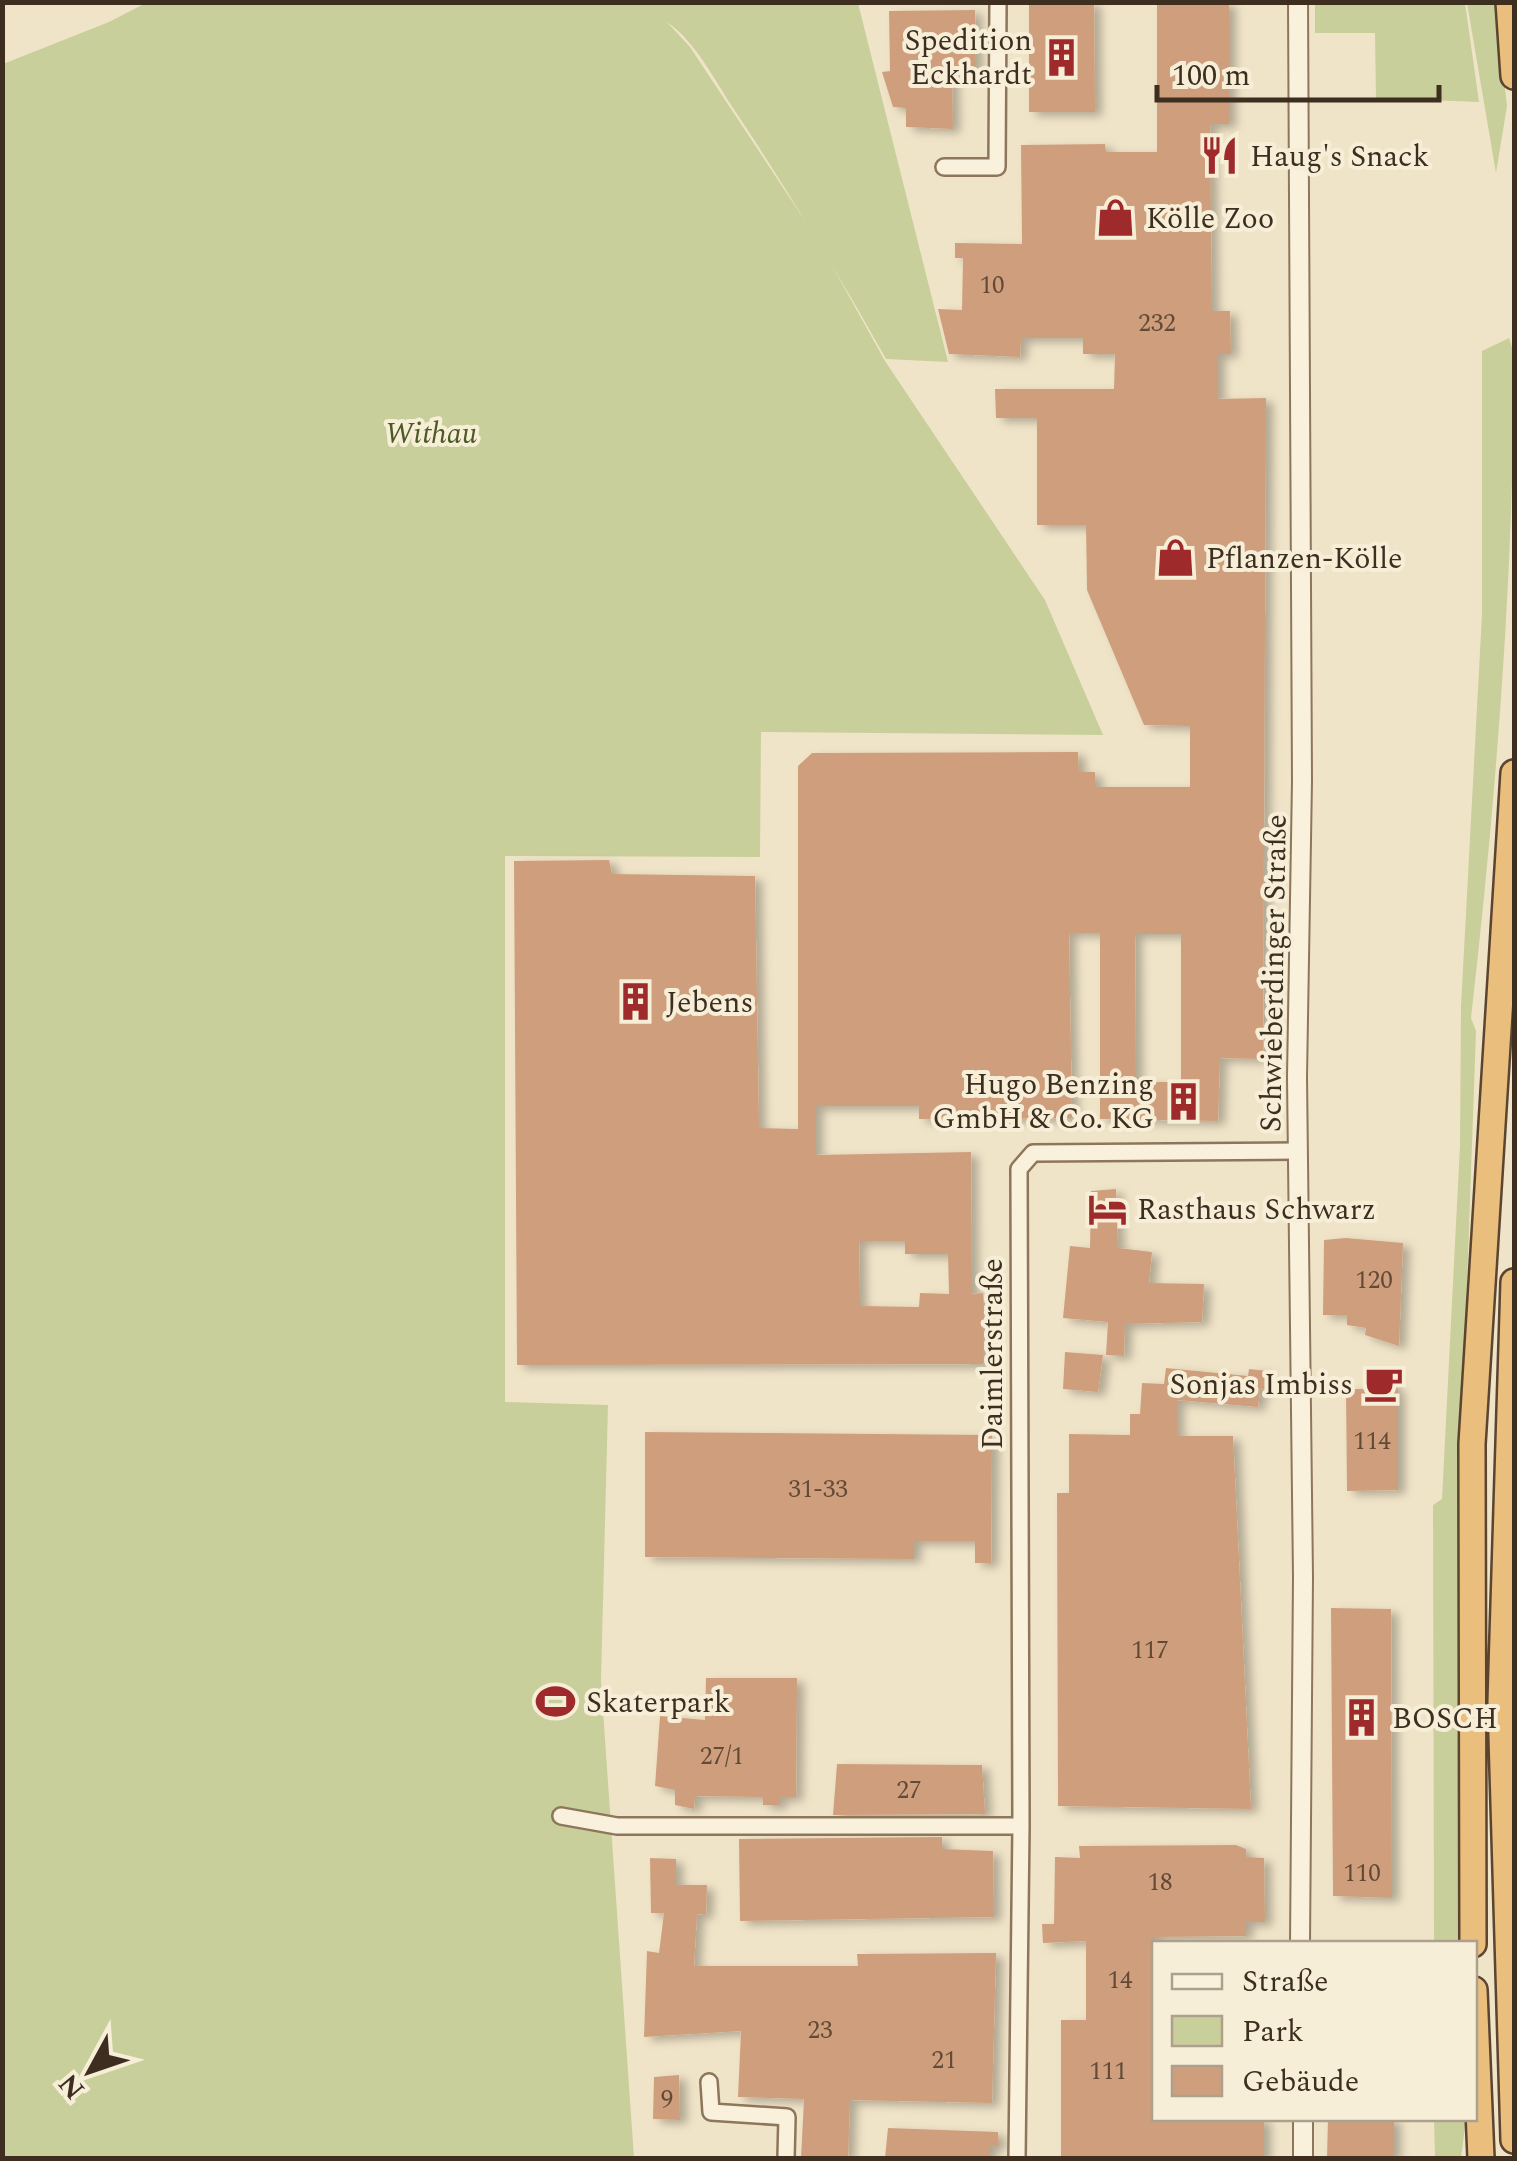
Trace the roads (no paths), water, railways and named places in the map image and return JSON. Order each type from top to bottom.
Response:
[{"type":"highway","points":[[1509,2],[1514,76]]},
{"type":"highway","points":[[1473,1941],[1469,1699],[1472,1444],[1514,773]]},
{"type":"highway","points":[[1514,1282],[1501,1702],[1514,2140]]},
{"type":"highway","points":[[1477,2062],[1481,2158]]},
{"type":"street","points":[[944,168],[997,167],[998,2]]},
{"type":"street","name":"Schwieberdinger Straße","points":[[1298,2],[1302,742],[1298,1151],[1303,1576],[1300,1941]]},
{"type":"street","name":"Daimlerstraße","points":[[1017,2158],[1022,1826],[1020,1169],[1033,1153],[1298,1151]]},
{"type":"street","points":[[561,1816],[617,1826],[1022,1826]]},
{"type":"street","points":[[709,2082],[710,2112],[786,2118],[786,2158]]},
{"type":"street","points":[[1302,2121],[1304,2158]]},
{"type":"place","name":"Spedition Eckhardt","points":[[1062,57]]},
{"type":"place","name":"Haug's Snack","points":[[1220,156]]},
{"type":"place","name":"Kölle Zoo","points":[[1116,218]]},
{"type":"place","name":"Pflanzen-Kölle","points":[[1176,558]]},
{"type":"place","name":"Jebens","points":[[636,1002]]},
{"type":"place","name":"Hugo Benzing GmbH & Co. KG","points":[[1184,1101]]},
{"type":"place","name":"Rasthaus Schwarz","points":[[1107,1209]]},
{"type":"place","name":"Sonjas Imbiss","points":[[1383,1384]]},
{"type":"place","name":"Skaterpark","points":[[556,1702]]},
{"type":"place","name":"BOSCH","points":[[1362,1718]]},
{"type":"park label","name":"Withau","points":[[431,433]]}]
